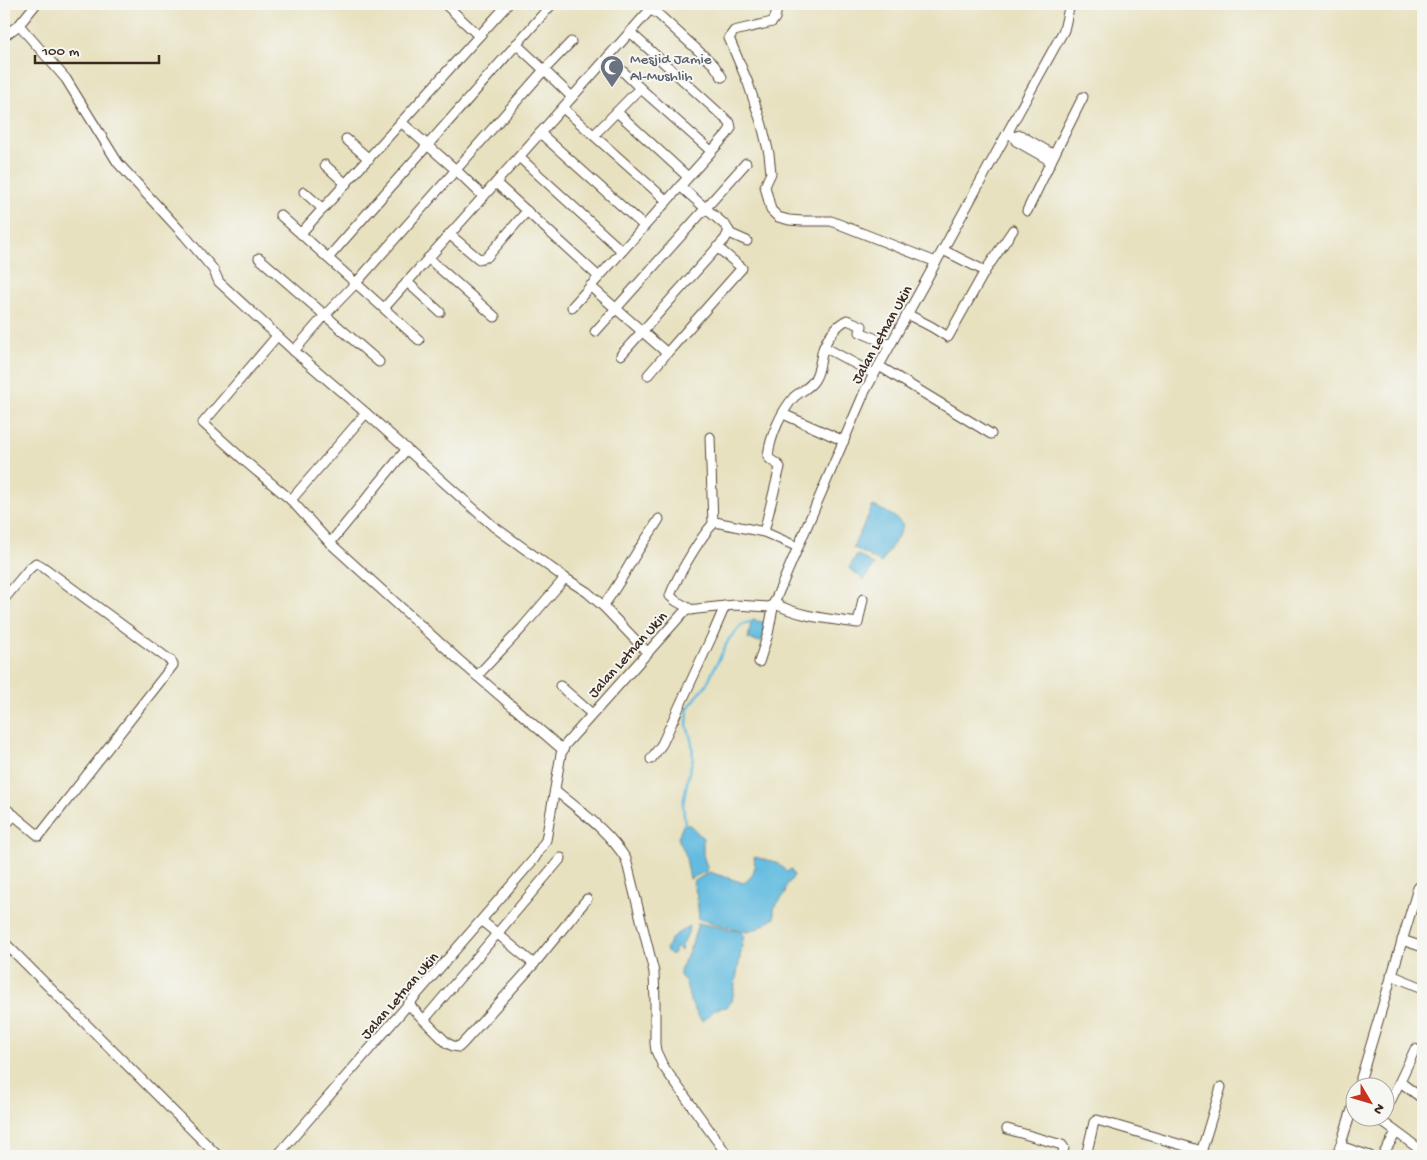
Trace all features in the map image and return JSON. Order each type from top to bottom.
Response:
[{"type":"street","points":[[4,36],[20,25],[36,4]]},
{"type":"street","points":[[444,4],[480,36]]},
{"type":"street","points":[[328,258],[552,4]]},
{"type":"street","points":[[778,4],[775,18],[772,22],[734,31],[729,38],[748,83],[764,132],[771,173],[764,186],[771,210],[778,216],[789,220],[831,221],[936,262]]},
{"type":"street","name":"Jalan Letnan Ukin","points":[[277,1156],[534,859],[545,844],[565,745],[682,613],[735,605],[770,607],[774,603],[865,391],[936,262],[1011,135],[1064,30],[1070,4]]},
{"type":"street","points":[[301,234],[480,36],[502,6]]},
{"type":"street","points":[[384,308],[648,12],[654,11],[714,65],[722,77]]},
{"type":"street","points":[[20,25],[66,79],[118,164],[190,243],[212,269],[219,282],[294,352],[493,526],[587,592],[648,653]]},
{"type":"street","points":[[572,307],[731,128],[730,123],[630,32]]},
{"type":"street","points":[[294,352],[325,315],[571,42]]},
{"type":"street","points":[[516,44],[572,97]]},
{"type":"street","points":[[608,57],[711,151]]},
{"type":"street","points":[[594,135],[640,88]]},
{"type":"street","points":[[1027,211],[1084,97]]},
{"type":"street","points":[[563,108],[667,200]]},
{"type":"street","points":[[617,112],[688,177]]},
{"type":"street","points":[[401,122],[483,196]]},
{"type":"street","points":[[540,133],[644,226]]},
{"type":"street","points":[[1011,135],[1020,135],[1053,158]]},
{"type":"street","points":[[346,139],[369,159]]},
{"type":"street","points":[[519,157],[622,251]]},
{"type":"street","points":[[595,332],[746,163]]},
{"type":"street","points":[[325,165],[346,184]]},
{"type":"street","points":[[496,183],[599,277]]},
{"type":"street","points":[[680,186],[726,226],[729,233],[747,241]]},
{"type":"street","points":[[304,192],[323,209]]},
{"type":"street","points":[[449,234],[481,259],[487,256],[528,212]]},
{"type":"street","points":[[280,215],[419,340]]},
{"type":"street","points":[[907,314],[932,326],[948,337],[985,271],[1013,230]]},
{"type":"street","points":[[621,355],[725,239],[729,231]]},
{"type":"street","points":[[648,375],[742,268],[717,247]]},
{"type":"street","points":[[943,250],[985,271]]},
{"type":"street","points":[[259,258],[379,362]]},
{"type":"street","points":[[428,258],[495,317]]},
{"type":"street","points":[[407,282],[440,312]]},
{"type":"street","points":[[590,286],[667,354]]},
{"type":"street","points":[[764,532],[780,467],[769,459],[769,444],[786,407],[795,397],[812,384],[829,337],[842,322],[847,320],[862,326],[860,332],[890,345]]},
{"type":"street","points":[[277,336],[203,423],[291,500],[330,543],[477,676],[563,750]]},
{"type":"street","points":[[824,347],[876,370],[991,434]]},
{"type":"street","points":[[291,500],[366,413]]},
{"type":"street","points":[[783,414],[844,441]]},
{"type":"street","points":[[692,610],[670,596],[686,565],[713,524],[710,437]]},
{"type":"street","points":[[330,543],[406,450]]},
{"type":"street","points":[[603,606],[659,519]]},
{"type":"street","points":[[713,524],[715,522],[764,532],[798,547]]},
{"type":"street","points":[[4,599],[36,563],[174,664],[39,836],[4,807]]},
{"type":"street","points":[[477,676],[565,578]]},
{"type":"street","points":[[759,662],[768,634],[774,603],[784,609],[800,613],[858,623],[864,599]]},
{"type":"street","points":[[650,759],[662,744],[725,606]]},
{"type":"street","points":[[560,686],[592,714]]},
{"type":"street","points":[[555,790],[608,836],[626,859],[654,972],[656,1051],[663,1066],[728,1156]]},
{"type":"street","points":[[4,827],[14,815]]},
{"type":"street","points":[[424,1020],[561,858]]},
{"type":"street","points":[[1361,1078],[1418,888],[1420,886],[1423,887]]},
{"type":"street","points":[[408,1004],[448,1043],[459,1047],[534,964],[587,899]]},
{"type":"street","points":[[482,921],[534,964]]},
{"type":"street","points":[[1402,940],[1423,947]]},
{"type":"street","points":[[4,942],[218,1156]]},
{"type":"street","points":[[1391,975],[1423,988]]},
{"type":"street","points":[[1394,1095],[1415,1049]]},
{"type":"street","points":[[1400,1082],[1423,1099]]},
{"type":"street","points":[[1086,1156],[1094,1122],[1097,1120],[1201,1153],[1221,1087]]},
{"type":"street","points":[[1008,1128],[1062,1145],[1064,1148],[1062,1156]]},
{"type":"street","points":[[1336,1156],[1346,1128]]},
{"type":"street","points":[[1390,1128],[1421,1146]]},
{"type":"street","points":[[1382,1156],[1396,1133]]},
{"type":"street","points":[[1340,1146],[1370,1156]]},
{"type":"water","points":[[873,506],[894,517],[903,526],[881,563],[853,547]]},
{"type":"water","points":[[857,554],[874,565],[864,580],[849,568]]},
{"type":"water","points":[[753,620],[768,623],[761,642],[748,639]]},
{"type":"water","points":[[683,825],[690,825],[703,838],[703,855],[708,870],[690,879],[685,853],[678,838]]},
{"type":"water","points":[[754,857],[776,862],[787,872],[791,869],[794,876],[786,886],[785,894],[774,908],[774,918],[758,928],[747,932],[699,919],[697,896],[693,882],[709,872],[744,883],[754,872]]},
{"type":"water","points":[[698,923],[742,932],[744,935],[732,1001],[727,1007],[714,1010],[703,1021],[690,1001],[686,982],[680,976],[680,971],[692,944]]},
{"type":"water","points":[[690,926],[681,951],[677,947],[672,955],[666,950],[670,941],[675,935]]},
{"type":"waterway","points":[[685,825],[683,804],[693,758],[692,743],[687,725],[688,708],[706,685],[729,639],[742,625],[751,622]]},
{"type":"place","name":"Mesjid Jamie Al-Mushlih","points":[[612,88]]}]
